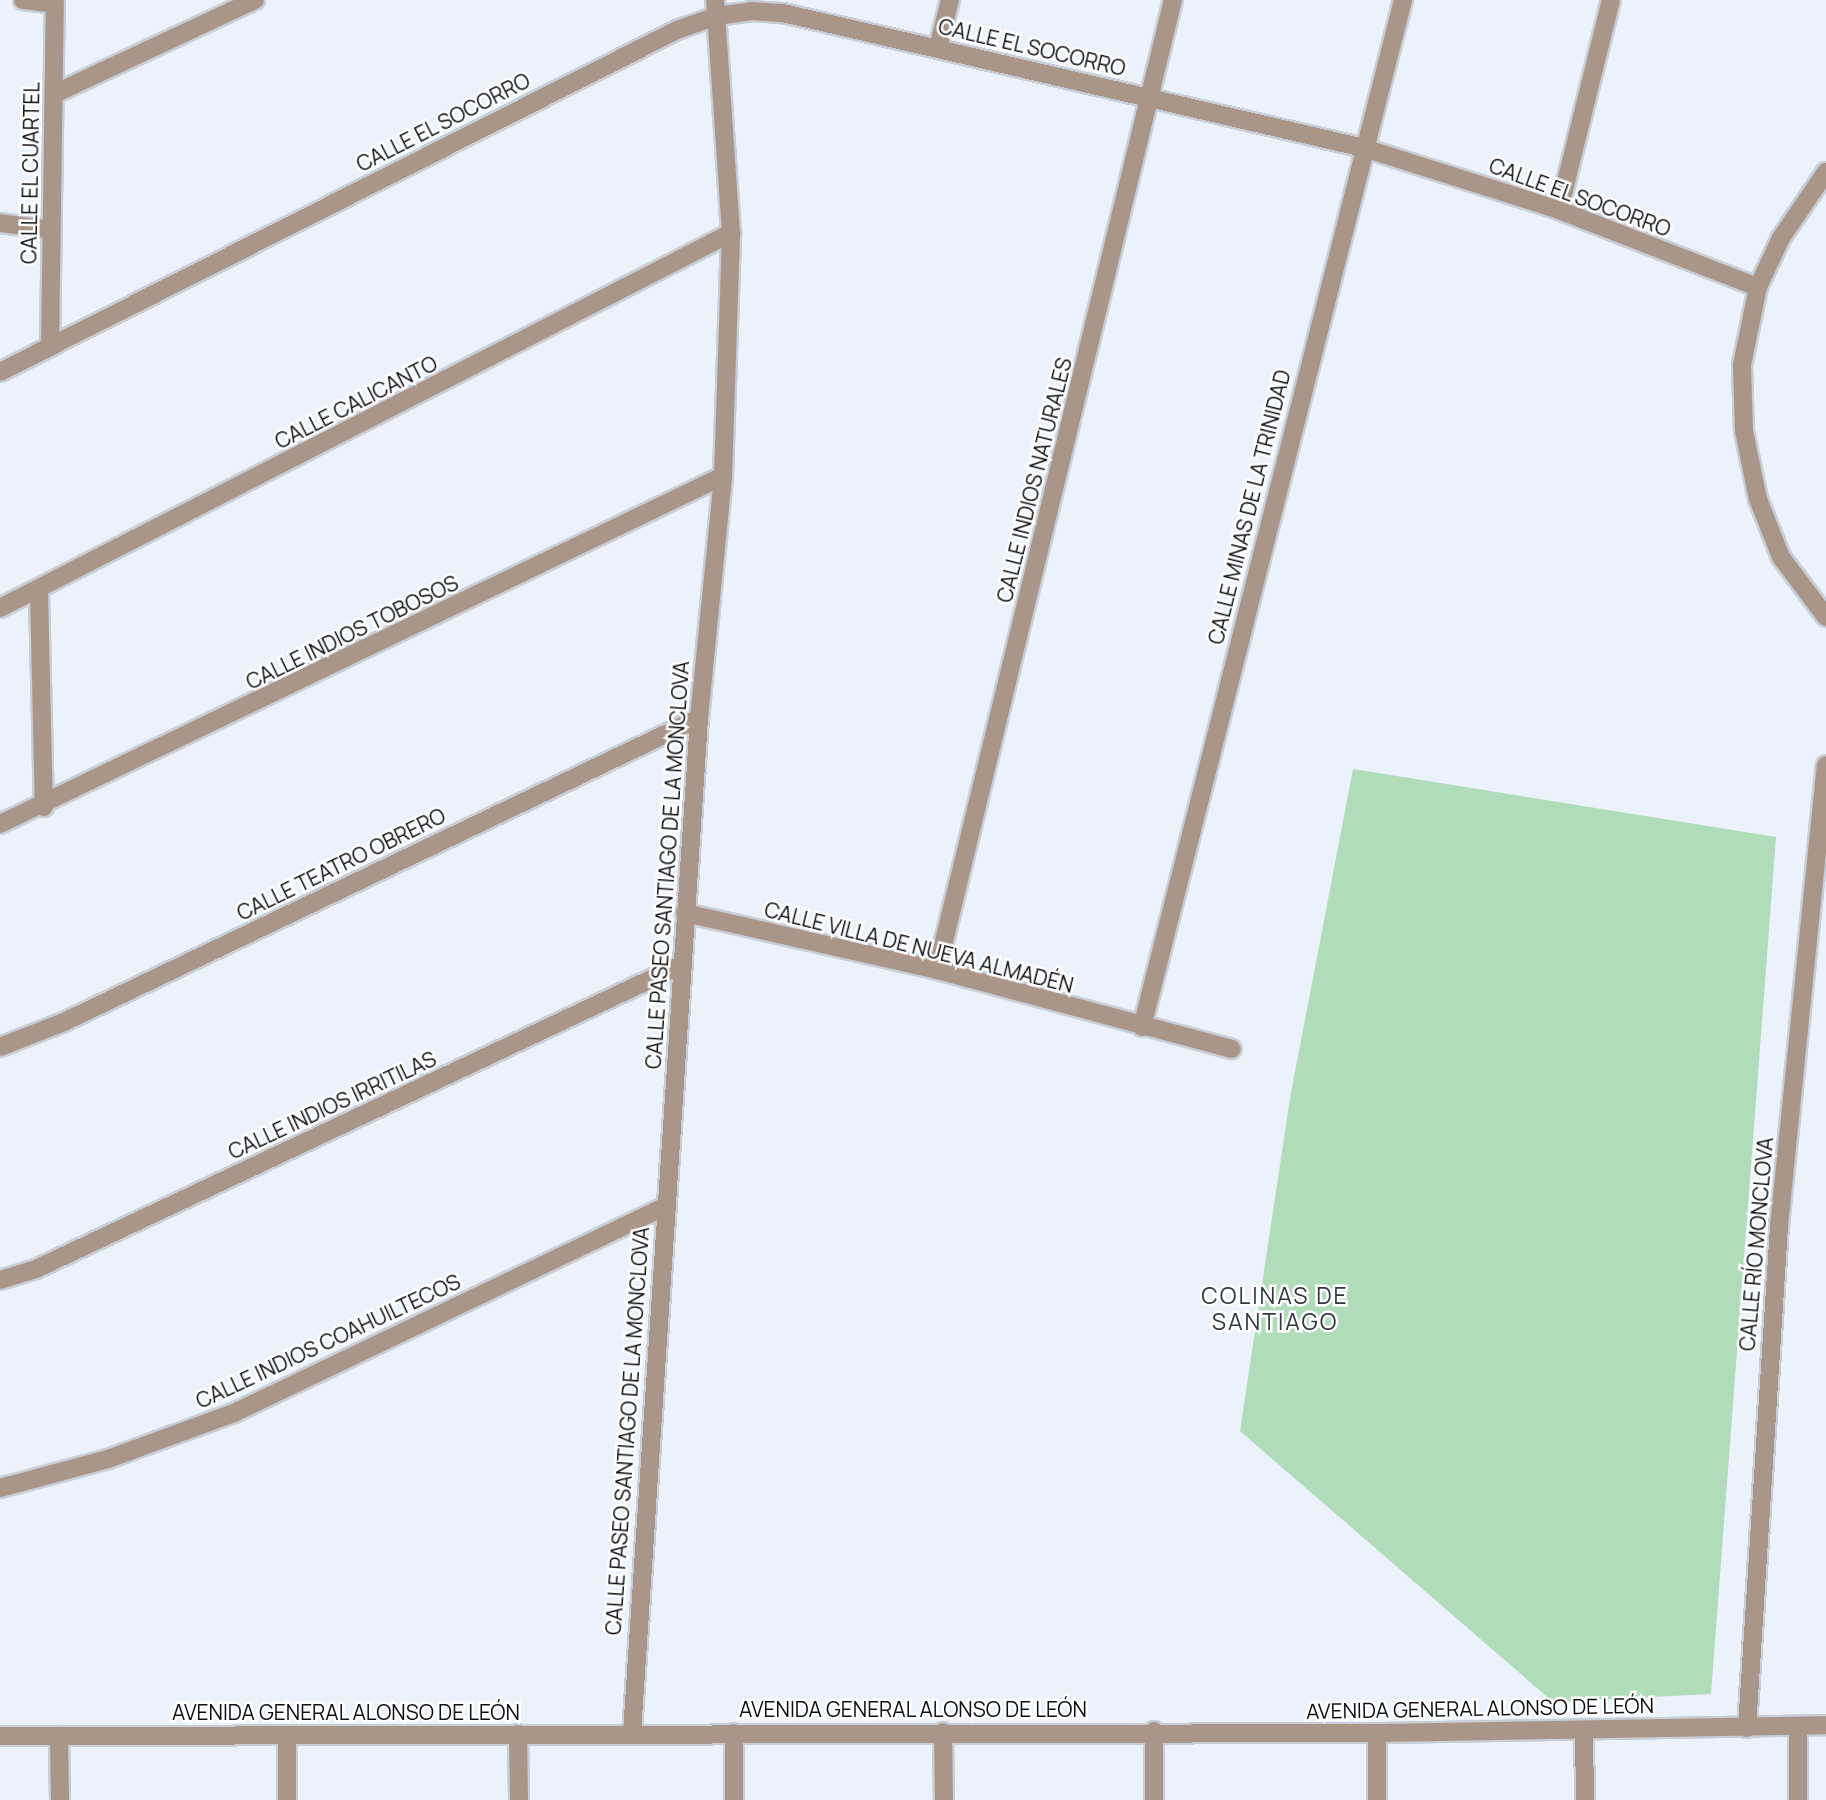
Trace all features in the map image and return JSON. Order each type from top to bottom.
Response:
[{"type":"street","points":[[23,0],[55,2]]},
{"type":"street","points":[[54,94],[255,0]]},
{"type":"street","points":[[938,48],[950,0]]},
{"type":"street","name":"CALLE INDIOS NATURALES","points":[[937,970],[1172,0]]},
{"type":"street","name":"CALLE MINAS DE LA TRINIDAD","points":[[1142,1027],[1403,0]]},
{"type":"street","points":[[1559,210],[1611,0]]},
{"type":"street","name":"CALLE EL CUARTEL","points":[[50,347],[55,2]]},
{"type":"street","name":"CALLE EL SOCORRO","points":[[0,372],[716,8],[783,13],[1364,148],[1559,210],[1758,286]]},
{"type":"street","name":"CALLE PASEO SANTIAGO DE LA MONCLOVA","points":[[632,1733],[681,965],[699,718],[723,476],[731,233],[716,8]]},
{"type":"street","points":[[1826,172],[1781,238],[1758,286],[1742,365],[1744,430],[1758,499],[1781,557],[1826,618]]},
{"type":"street","points":[[0,223],[52,230]]},
{"type":"street","name":"CALLE CALICANTO","points":[[0,608],[39,592],[731,233]]},
{"type":"street","name":"CALLE INDIOS TOBOSOS","points":[[0,824],[44,807],[723,476]]},
{"type":"street","points":[[39,592],[44,807]]},
{"type":"street","name":"CALLE TEATRO OBRERO","points":[[0,1047],[64,1022],[699,718]]},
{"type":"street","name":"CALLE RÍO MONCLOVA","points":[[1747,1728],[1779,1226],[1826,765]]},
{"type":"street","name":"CALLE VILLA DE NUEVA ALMADÉN","points":[[685,913],[937,970],[1232,1049]]},
{"type":"street","name":"CALLE INDIOS IRRITILAS","points":[[0,1280],[36,1269],[681,965]]},
{"type":"street","name":"CALLE INDIOS COAHUILTECOS","points":[[0,1488],[108,1459],[234,1413],[664,1207]]},
{"type":"street","name":"AVENIDA GENERAL ALONSO DE LEÓN","points":[[0,1736],[1153,1731],[1377,1734],[1826,1726]]},
{"type":"street","points":[[1798,1727],[1798,1800]]},
{"type":"street","points":[[1584,1730],[1585,1800]]},
{"type":"street","points":[[1153,1731],[1154,1800]]},
{"type":"street","points":[[734,1732],[734,1800]]},
{"type":"street","points":[[943,1732],[944,1800]]},
{"type":"street","points":[[517,1734],[519,1800]]},
{"type":"street","points":[[1377,1734],[1377,1800]]},
{"type":"street","points":[[287,1735],[287,1800]]},
{"type":"street","points":[[59,1736],[60,1800]]},
{"type":"green space","points":[[1353,769],[1776,837],[1711,1694],[1553,1702],[1240,1431],[1290,1098]]},
{"type":"district","name":"COLINAS DE SANTIAGO","points":[[1275,1308]]}]
